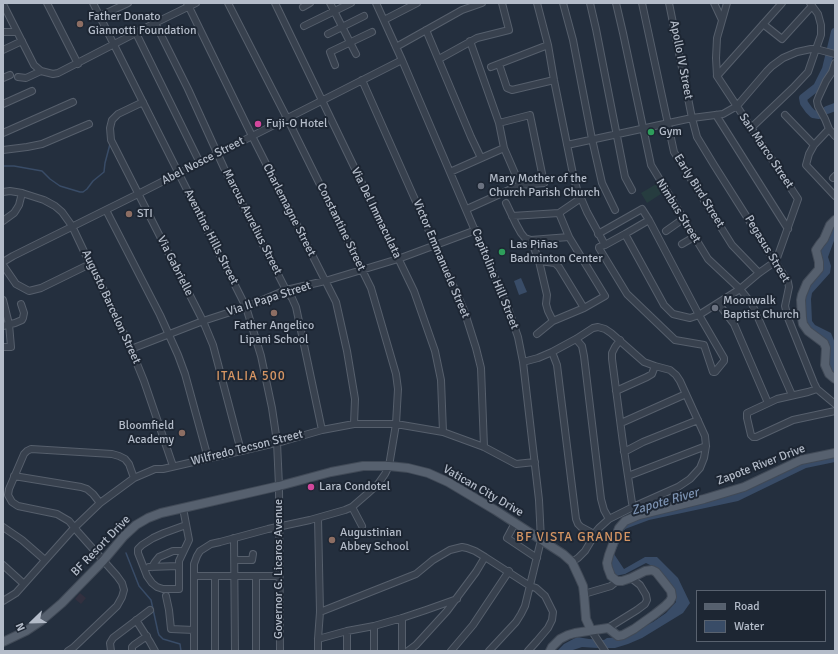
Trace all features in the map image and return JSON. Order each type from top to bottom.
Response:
[{"type":"main road","points":[[835,220],[830,225],[824,239],[816,250],[819,269],[807,283],[801,300],[803,324],[808,331],[824,343],[826,348],[825,365],[829,374],[835,379]]},
{"type":"main road","name":"Zapote River Drive","points":[[617,581],[609,572],[607,564],[612,544],[622,524],[628,519],[734,490],[756,482],[801,460],[835,453]]},
{"type":"main road","name":"Vatican City Drive","points":[[279,486],[331,472],[363,466],[408,468],[418,470],[448,482],[516,523],[563,554],[572,562],[583,586],[586,619],[593,633]]},
{"type":"main road","name":"BF Resort Drive","points":[[3,642],[26,631],[41,621],[62,603],[103,561],[124,536],[136,525],[148,518],[161,513],[279,486]]},
{"type":"main road","points":[[550,651],[560,639],[568,634],[593,633],[608,628],[618,636],[624,635],[665,606],[670,601],[672,596],[671,591],[656,572],[652,570],[645,570],[622,582],[617,581]]},
{"type":"street","points":[[47,3],[78,64]]},
{"type":"street","name":"Aventine Hills Street","points":[[94,3],[246,306],[261,356],[272,408],[277,442],[279,486]]},
{"type":"street","points":[[100,16],[128,3]]},
{"type":"street","points":[[3,4],[34,65],[41,71],[53,74],[78,64],[188,5],[196,3]]},
{"type":"street","name":"Constantine Street","points":[[228,3],[371,288],[396,374],[398,389],[396,424],[389,466]]},
{"type":"street","name":"Via Del Immaculata","points":[[275,3],[414,291],[435,351],[440,380],[443,432]]},
{"type":"street","points":[[303,7],[310,3]]},
{"type":"street","points":[[330,3],[356,54]]},
{"type":"street","points":[[304,26],[351,3]]},
{"type":"street","name":"Capitoline Hill Street","points":[[376,3],[467,209],[508,308],[518,337],[523,362],[535,462],[542,540],[525,606],[516,622],[489,651]]},
{"type":"street","points":[[384,20],[417,3]]},
{"type":"street","points":[[396,46],[462,10],[482,3]]},
{"type":"street","points":[[439,59],[470,41],[483,36],[509,30],[502,3]]},
{"type":"street","points":[[537,3],[548,45],[574,179],[581,198],[598,234],[605,245]]},
{"type":"street","points":[[563,3],[573,40],[602,183],[615,210]]},
{"type":"street","points":[[590,3],[624,177],[632,190]]},
{"type":"street","name":"Nimbus Street","points":[[616,3],[650,166],[708,259],[740,289],[752,304],[792,395]]},
{"type":"street","name":"Early Bird Street","points":[[642,3],[674,152],[732,245],[759,273]]},
{"type":"street","name":"Apollo IV Street","points":[[669,3],[692,118]]},
{"type":"street","points":[[714,3],[722,20]]},
{"type":"street","points":[[717,76],[717,38],[727,3]]},
{"type":"street","points":[[717,76],[782,3]]},
{"type":"street","name":"Charlemagne Street","points":[[188,5],[336,302],[355,398],[354,424]]},
{"type":"street","points":[[751,128],[808,72],[821,35],[821,25],[818,14],[811,5],[782,39],[763,24]]},
{"type":"street","points":[[328,34],[364,16]]},
{"type":"street","name":"Marcus Aurelius Street","points":[[155,24],[188,89],[224,168],[296,307],[322,430]]},
{"type":"street","points":[[426,30],[480,158]]},
{"type":"street","points":[[3,32],[17,32]]},
{"type":"street","points":[[335,65],[330,52],[372,32]]},
{"type":"street","points":[[136,33],[200,163]]},
{"type":"street","points":[[3,50],[22,41]]},
{"type":"street","points":[[470,41],[499,123],[504,148],[520,185]]},
{"type":"street","points":[[491,67],[548,45]]},
{"type":"street","points":[[567,145],[692,118],[724,114],[737,106],[767,70],[777,62],[804,50],[816,49],[835,54]]},
{"type":"street","name":"Abel Nosce Street","points":[[3,262],[402,60]]},
{"type":"street","points":[[499,64],[507,88],[512,90],[554,80]]},
{"type":"street","points":[[835,64],[821,91],[818,101],[818,106],[829,129],[835,136]]},
{"type":"street","points":[[18,77],[26,78],[41,71]]},
{"type":"street","points":[[3,78],[10,75]]},
{"type":"street","name":"San Marco Street","points":[[717,76],[798,199],[776,262]]},
{"type":"street","name":"Victor Emmanuele Street","points":[[362,80],[464,310],[481,368],[484,447]]},
{"type":"street","points":[[3,104],[32,91]]},
{"type":"street","points":[[3,133],[73,102]]},
{"type":"street","name":"Via Gabrielle","points":[[143,102],[118,114],[112,120],[110,128],[111,140],[203,321],[213,345],[241,451]]},
{"type":"street","points":[[785,114],[814,145]]},
{"type":"street","points":[[467,209],[520,185],[544,183],[530,115],[499,123]]},
{"type":"street","points":[[716,115],[788,229]]},
{"type":"street","name":"Pegasus Street","points":[[692,118],[697,137],[789,284],[785,306],[788,318],[817,389],[835,404]]},
{"type":"street","points":[[3,150],[42,144],[89,124]]},
{"type":"street","points":[[829,129],[814,145],[809,154],[806,165],[835,196]]},
{"type":"street","points":[[450,172],[504,148]]},
{"type":"street","name":"Augusto Barcelon Street","points":[[3,192],[10,191],[22,193],[44,200],[62,212],[72,226],[131,349],[144,381],[173,466]]},
{"type":"street","points":[[3,221],[14,213],[19,205],[22,193]]},
{"type":"street","points":[[512,216],[558,213],[581,198]]},
{"type":"street","points":[[506,203],[516,224],[525,238],[531,240],[569,237]]},
{"type":"street","points":[[598,234],[642,209],[650,220],[699,315],[725,360],[714,372],[705,346],[675,340],[627,294],[599,248],[650,220]]},
{"type":"street","points":[[106,210],[157,309],[186,374],[208,458]]},
{"type":"street","points":[[537,334],[553,321],[584,308],[605,296],[569,237],[558,213]]},
{"type":"street","points":[[666,231],[684,219]]},
{"type":"street","name":"Via Il Papa Street","points":[[131,349],[286,290],[325,281],[398,259],[476,230]]},
{"type":"street","points":[[626,234],[664,305],[672,314],[690,318],[699,315],[740,289],[759,273],[776,262]]},
{"type":"street","points":[[682,244],[694,237]]},
{"type":"street","points":[[531,240],[540,261],[547,294],[546,304],[553,321]]},
{"type":"street","points":[[540,261],[555,263],[559,267],[584,308]]},
{"type":"street","points":[[3,265],[16,284],[29,291],[41,288],[90,264]]},
{"type":"street","points":[[3,300],[6,325],[11,347],[3,348]]},
{"type":"street","points":[[718,303],[734,324],[768,403]]},
{"type":"street","points":[[6,325],[22,320],[24,313],[21,304]]},
{"type":"street","points":[[523,362],[552,352],[593,328],[598,327],[605,329],[620,340],[644,362],[670,370],[676,375],[705,436],[706,446],[704,458],[700,468],[690,479],[678,487],[609,519],[594,534],[585,551],[572,562]]},
{"type":"street","points":[[576,339],[582,346],[584,356],[602,499],[604,510],[609,519]]},
{"type":"street","points":[[699,344],[713,339]]},
{"type":"street","points":[[620,340],[612,352],[612,359],[633,507],[639,515]]},
{"type":"street","points":[[552,352],[557,365],[576,519],[581,527],[594,534]]},
{"type":"street","points":[[616,391],[652,374],[655,366]]},
{"type":"street","points":[[817,389],[777,399],[747,413],[749,432],[753,437],[760,436],[793,420],[835,411]]},
{"type":"street","points":[[621,423],[686,394]]},
{"type":"street","points":[[624,452],[643,442],[698,420]]},
{"type":"street","name":"Wilfredo Tecson Street","points":[[3,601],[16,593],[74,528],[100,503],[134,478],[155,470],[241,451],[322,430],[354,424],[396,424],[443,432],[484,447],[516,464],[535,462]]},
{"type":"street","points":[[628,476],[706,446]]},
{"type":"street","points":[[73,650],[117,606],[124,590],[122,583],[74,528],[69,520],[58,514],[18,506],[12,502],[8,495],[9,489],[24,454],[31,450],[112,454],[125,459],[129,464],[134,478]]},
{"type":"street","points":[[194,651],[194,564],[200,551],[211,544],[318,518],[352,507],[378,484],[389,466]]},
{"type":"street","points":[[14,476],[81,487],[93,494],[100,503]]},
{"type":"street","name":"Governor G. Licaros Avenue","points":[[279,486],[278,527],[280,651]]},
{"type":"street","points":[[352,507],[362,526]]},
{"type":"street","points":[[183,508],[189,540],[183,551],[178,566],[179,589],[163,589],[157,587],[147,576],[138,553],[138,549],[164,533],[186,526]]},
{"type":"street","points":[[318,518],[320,612],[318,651]]},
{"type":"street","points":[[516,523],[507,538],[537,558]]},
{"type":"street","points":[[3,527],[22,540],[45,560]]},
{"type":"street","points":[[234,538],[234,651]]},
{"type":"street","points":[[320,612],[416,574],[432,560],[450,550],[462,547],[476,551],[530,586],[536,588],[545,596],[553,612],[552,620],[538,642],[528,651]]},
{"type":"street","points":[[152,567],[159,558],[173,551],[183,551]]},
{"type":"street","points":[[235,560],[252,560],[252,554]]},
{"type":"street","points":[[408,651],[416,645],[457,599],[485,557]]},
{"type":"street","points":[[3,565],[24,584]]},
{"type":"street","points":[[143,567],[178,566]]},
{"type":"street","points":[[451,651],[473,625],[509,571]]},
{"type":"street","points":[[194,576],[279,576]]},
{"type":"street","points":[[215,576],[215,651]]},
{"type":"street","points":[[256,576],[256,651]]},
{"type":"street","points":[[608,628],[637,610],[645,604],[647,600],[646,595],[640,585],[631,578]]},
{"type":"street","points":[[584,594],[611,586],[617,581]]},
{"type":"street","points":[[166,596],[171,629],[194,630]]},
{"type":"street","points":[[318,639],[402,618],[457,599]]},
{"type":"street","points":[[111,651],[110,644],[113,638],[150,610]]},
{"type":"street","points":[[402,618],[402,651]]},
{"type":"street","points":[[136,620],[155,651]]},
{"type":"street","points":[[374,626],[374,651]]},
{"type":"street","points":[[347,631],[347,651]]},
{"type":"street","points":[[593,633],[605,651]]},
{"type":"street","points":[[132,651],[132,647],[134,645],[147,636]]},
{"type":"shaded area","points":[[80,593],[86,598],[81,604],[75,599]]},
{"type":"green space","points":[[658,183],[664,192],[647,203],[641,193]]},
{"type":"water","points":[[835,223],[835,238],[828,257],[831,266],[830,273],[812,293],[811,299],[812,321],[815,325],[831,333],[835,343],[835,375],[826,365],[827,351],[808,329],[803,318],[804,291],[822,268],[819,249]]},
{"type":"water","points":[[521,278],[527,292],[519,295],[514,281]]},
{"type":"water","points":[[835,454],[835,462],[806,468],[738,501],[649,520],[625,529],[614,554],[624,569],[645,557],[657,557],[678,578],[690,603],[683,613],[642,638],[628,644],[615,648],[582,647],[570,651],[557,651],[564,644],[577,637],[604,640],[607,638],[623,637],[653,622],[666,613],[676,602],[671,585],[654,567],[646,563],[625,574],[615,576],[610,568],[610,555],[627,522],[734,492],[786,468]]},
{"type":"waterway","points":[[821,114],[813,114],[804,103],[803,98],[817,87],[826,69],[835,32]]},
{"type":"waterway","points":[[827,110],[835,107]]},
{"type":"waterway","points":[[3,166],[14,166],[42,171],[60,186],[83,192],[104,172],[110,144]]},
{"type":"waterway","points":[[126,553],[139,586],[151,600],[159,635],[163,639],[180,644],[181,651]]},
{"type":"place","name":"Father Donato Giannotti Foundation","points":[[80,24]]},
{"type":"place","name":"Fuji-O Hotel","points":[[258,124]]},
{"type":"place","name":"Gym","points":[[651,132]]},
{"type":"place","name":"Mary Mother of the Church Parish Church","points":[[481,186]]},
{"type":"place","name":"STI","points":[[129,214]]},
{"type":"place","name":"Las Piñas Badminton Center","points":[[502,252]]},
{"type":"place","name":"Moonwalk Baptist Church","points":[[715,308]]},
{"type":"place","name":"Father Angelico Lipani School","points":[[274,313]]},
{"type":"place","name":"Bloomfield Academy","points":[[182,433]]},
{"type":"place","name":"Lara Condotel","points":[[311,487]]},
{"type":"place","name":"Augustinian Abbey School","points":[[332,540]]},
{"type":"district","name":"ITALIA 500","points":[[251,377]]},
{"type":"district","name":"BF VISTA GRANDE","points":[[574,538]]},
{"type":"water label","name":"Zapote River","points":[[665,502]]}]
